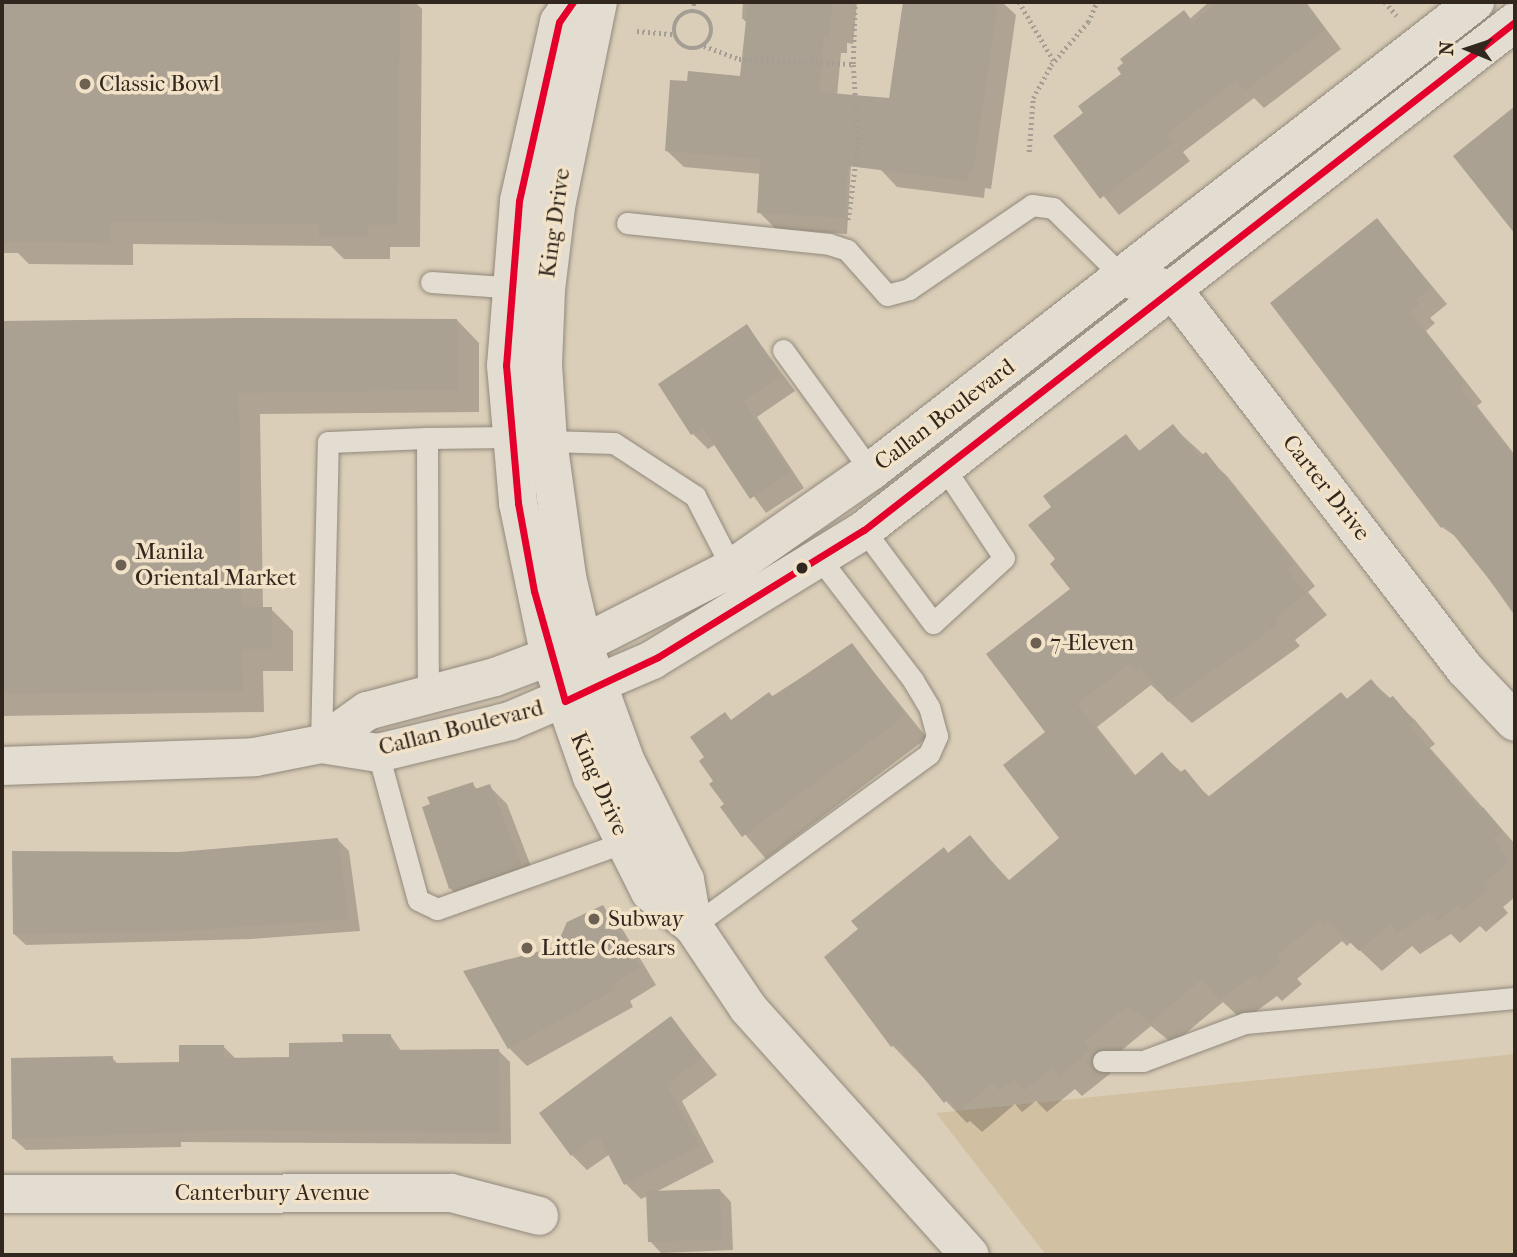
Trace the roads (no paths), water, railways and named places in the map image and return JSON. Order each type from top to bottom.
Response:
[{"type":"street","name":"King Drive","points":[[567,650],[567,578],[548,441],[543,365],[528,289],[534,121],[559,22],[573,2]]},
{"type":"street","name":"King Drive","points":[[598,2],[556,207],[506,365],[511,437],[531,579],[567,650],[581,694],[592,777],[650,892],[693,926],[748,1008],[970,1255]]},
{"type":"street","name":"Callan Boulevard","points":[[321,744],[366,711],[428,695],[567,650],[732,568],[871,471],[1124,278],[1475,2]]},
{"type":"street","name":"Callan Boulevard","points":[[2,766],[255,757],[321,744],[378,753],[510,720],[581,694],[652,660],[864,530],[946,469],[1515,22]]},
{"type":"street","points":[[1124,278],[1173,290]]},
{"type":"street","name":"Carter Drive","points":[[1173,290],[1466,670],[1515,722]]},
{"type":"street","name":"King Drive","points":[[581,694],[626,762],[685,880],[693,926]]},
{"type":"street","name":"Canterbury Avenue","points":[[2,1194],[451,1193],[539,1216]]},
{"type":"lane","points":[[627,223],[839,247],[847,250],[887,295],[909,289],[1032,205],[1053,208],[1124,278]]},
{"type":"lane","points":[[431,282],[528,289]]},
{"type":"lane","points":[[783,350],[871,471]]},
{"type":"lane","points":[[321,744],[328,442],[511,437]]},
{"type":"lane","points":[[426,438],[428,695]]},
{"type":"lane","points":[[548,441],[614,443],[695,496],[732,568]]},
{"type":"lane","points":[[864,530],[933,623],[1004,558],[946,469]]},
{"type":"lane","points":[[693,926],[929,754],[937,736],[929,707],[913,680],[820,559]]},
{"type":"lane","points":[[378,753],[418,900],[437,909],[625,842]]},
{"type":"lane","points":[[1103,1061],[1143,1061],[1245,1023],[1515,998]]},
{"type":"place","name":"Classic Bowl","points":[[85,84]]},
{"type":"place","name":"Manila Oriental Market","points":[[121,565]]},
{"type":"place","name":"7-Eleven","points":[[1036,643]]},
{"type":"place","name":"Subway","points":[[594,919]]},
{"type":"place","name":"Little Caesars","points":[[527,948]]}]
